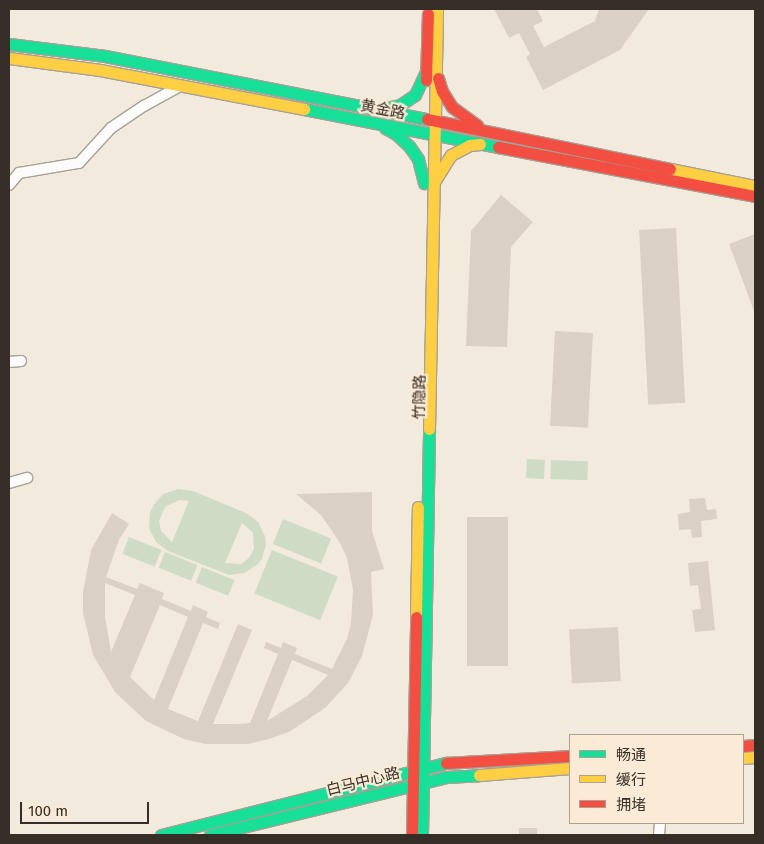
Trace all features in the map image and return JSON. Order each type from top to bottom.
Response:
[{"type":"street","name":"竹隐路","points":[[428,9],[432,70]]},
{"type":"street","name":"竹隐路","points":[[418,784],[429,133],[437,9]]},
{"type":"street","name":"黄金路","points":[[9,44],[105,56],[430,119],[489,131],[521,140],[755,186]]},
{"type":"street","name":"黄金路","points":[[9,58],[100,70],[755,196]]},
{"type":"street","points":[[379,109],[400,105],[415,95],[432,70]]},
{"type":"street","points":[[432,70],[452,107],[466,120],[489,131]]},
{"type":"street","points":[[9,185],[19,173],[80,163],[111,128],[144,106],[180,86]]},
{"type":"street","points":[[375,122],[396,134],[409,146],[418,159],[428,184],[452,155],[470,145],[483,144]]},
{"type":"street","points":[[9,362],[21,361]]},
{"type":"street","points":[[9,483],[27,478]]},
{"type":"street","name":"白马中心路","points":[[161,835],[444,763],[569,756]]},
{"type":"street","name":"白马中心路","points":[[210,835],[446,777],[569,768]]},
{"type":"street","points":[[412,835],[418,784]]},
{"type":"street","points":[[418,784],[422,835]]},
{"type":"green space","points":[[527,459],[545,460],[544,479],[526,478]]},
{"type":"green space","points":[[551,460],[588,461],[587,480],[550,479]]},
{"type":"green space","points":[[178,489],[193,491],[246,513],[258,522],[265,536],[266,544],[262,559],[257,565],[244,573],[229,575],[168,551],[156,542],[149,528],[150,513],[163,494]],"holes":[[[179,500],[189,501],[172,542],[161,531],[159,521],[165,507]],[[242,523],[253,533],[254,549],[249,558],[241,564],[225,563]]]},
{"type":"green space","points":[[283,519],[331,538],[321,564],[273,544]]},
{"type":"green space","points":[[129,537],[161,550],[155,567],[122,554]]},
{"type":"green space","points":[[272,550],[338,577],[320,620],[254,594]]},
{"type":"green space","points":[[165,552],[197,565],[191,581],[159,568]]},
{"type":"green space","points":[[202,567],[234,580],[228,596],[196,583]]},
{"type":"building","points":[[494,9],[537,9],[543,21],[533,26],[544,47],[595,21],[599,9],[649,9],[620,50],[543,90],[526,57],[530,54],[519,33],[509,38]]},
{"type":"building","points":[[501,195],[533,222],[511,247],[507,347],[466,346],[471,231]]},
{"type":"building","points":[[676,228],[685,403],[648,405],[639,230]]},
{"type":"building","points":[[755,234],[755,311],[754,311],[729,244]]},
{"type":"building","points":[[555,331],[593,333],[588,428],[550,426]]},
{"type":"building","points":[[372,492],[372,531],[384,569],[371,572],[373,615],[362,656],[348,683],[325,708],[289,732],[248,744],[205,744],[184,739],[146,721],[115,692],[93,655],[83,613],[83,592],[91,550],[112,513],[129,524],[119,540],[106,577],[137,589],[140,583],[164,593],[162,599],[191,611],[193,605],[208,612],[206,617],[220,623],[218,629],[203,623],[168,709],[198,721],[238,624],[252,630],[213,724],[250,723],[278,654],[264,648],[266,642],[281,648],[283,642],[297,648],[295,654],[332,669],[347,639],[351,623],[353,590],[347,558],[340,543],[321,515],[296,494]],"holes":[[[105,583],[135,595],[111,652],[105,616]],[[160,605],[188,617],[154,700],[130,677]],[[292,660],[328,675],[307,696],[267,721]]]},
{"type":"building","points":[[705,498],[707,510],[716,509],[717,519],[701,521],[702,537],[692,538],[691,529],[679,530],[678,514],[690,512],[689,499]]},
{"type":"building","points":[[467,517],[508,517],[508,666],[467,666]]},
{"type":"building","points":[[708,561],[715,630],[695,632],[692,610],[701,609],[698,585],[690,586],[688,563]]},
{"type":"building","points":[[618,627],[621,681],[572,683],[569,630]]},
{"type":"building","points":[[519,828],[537,828],[537,835],[519,835]]},
{"type":"traffic: fast","points":[[9,44],[105,56],[427,119]]},
{"type":"traffic: fast","points":[[386,108],[400,105],[415,95],[426,71]]},
{"type":"traffic: fast","points":[[304,109],[498,147]]},
{"type":"traffic: fast","points":[[385,128],[396,134],[409,146],[418,159],[424,183]]},
{"type":"traffic: fast","points":[[422,835],[429,429]]},
{"type":"traffic: fast","points":[[161,835],[446,763]]},
{"type":"traffic: fast","points":[[210,835],[446,777],[479,775]]},
{"type":"traffic: slow","points":[[429,429],[437,9]]},
{"type":"traffic: slow","points":[[9,58],[100,70],[304,109]]},
{"type":"traffic: slow","points":[[434,182],[451,155],[470,145],[480,144]]},
{"type":"traffic: slow","points":[[670,169],[755,186]]},
{"type":"traffic: slow","points":[[416,617],[418,507]]},
{"type":"traffic: slow","points":[[744,758],[755,757]]},
{"type":"traffic: slow","points":[[479,775],[569,768]]},
{"type":"traffic: jam","points":[[426,80],[428,14]]},
{"type":"traffic: jam","points":[[438,78],[442,91],[452,107],[477,125]]},
{"type":"traffic: jam","points":[[427,119],[670,169]]},
{"type":"traffic: jam","points":[[498,147],[755,196]]},
{"type":"traffic: jam","points":[[412,835],[416,617]]},
{"type":"traffic: jam","points":[[744,746],[755,745]]},
{"type":"traffic: jam","points":[[446,763],[569,756]]}]
